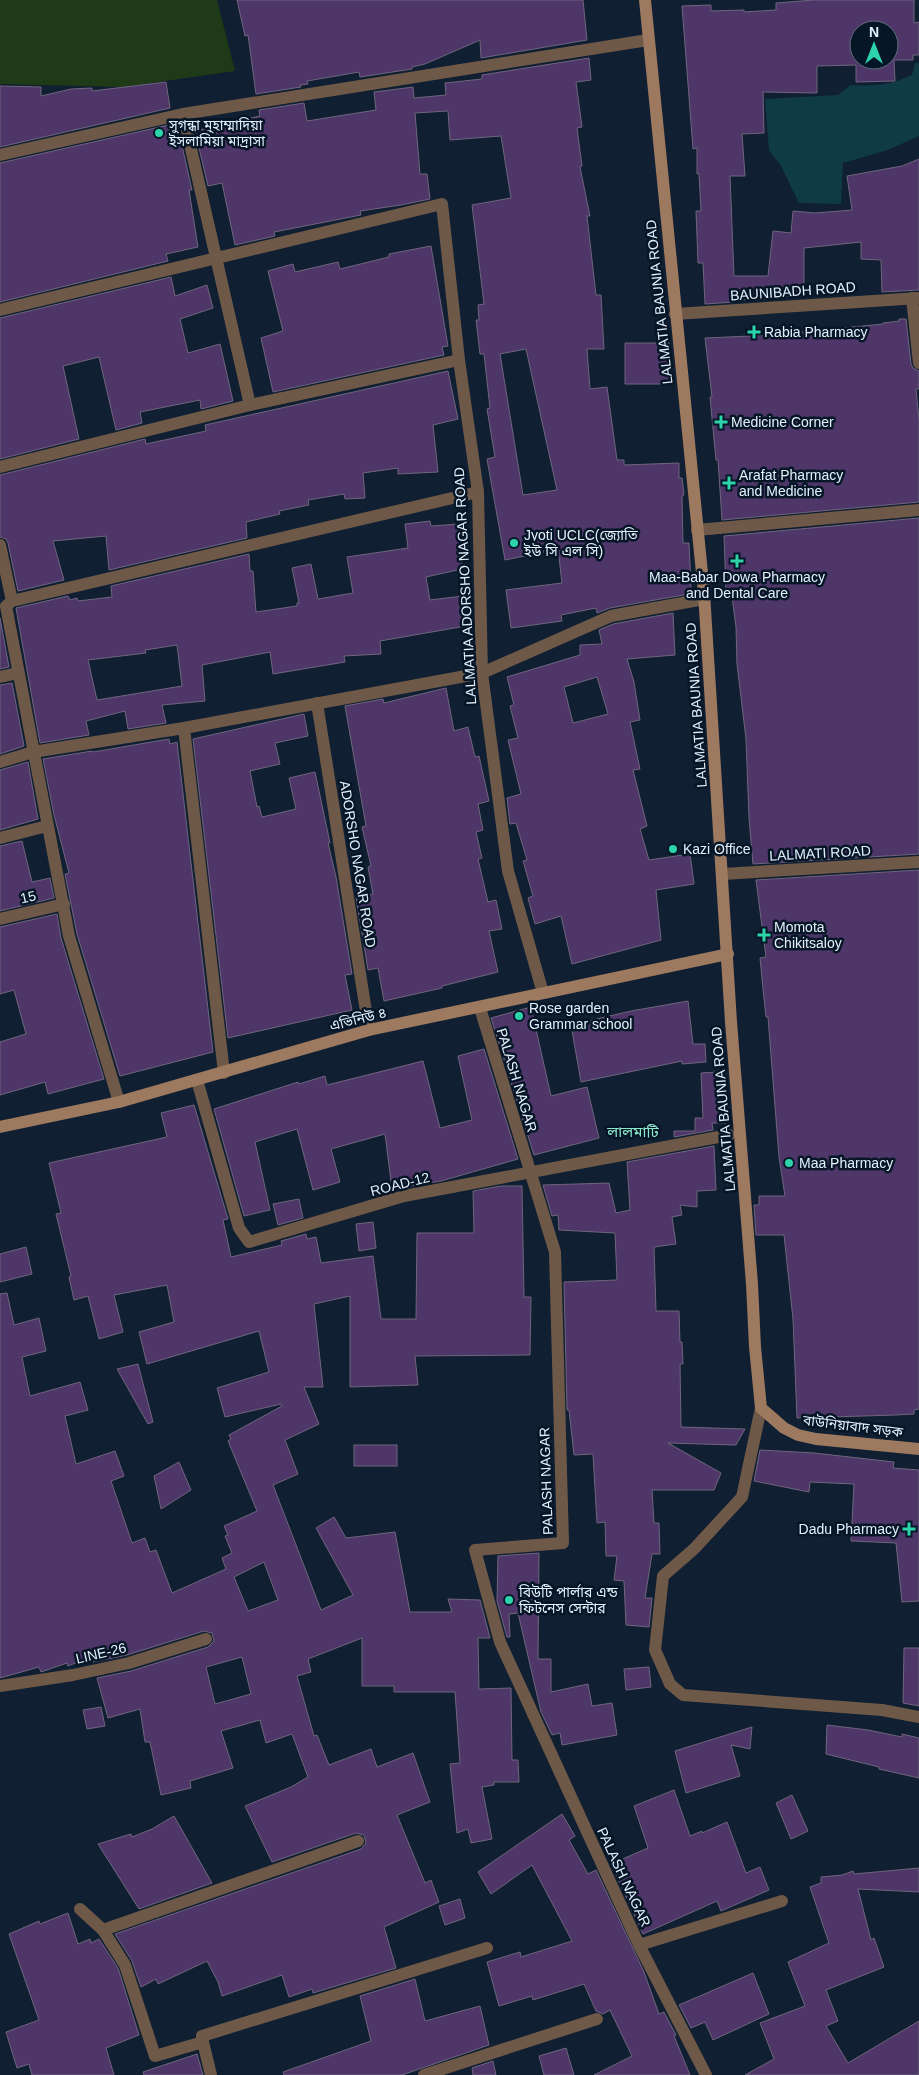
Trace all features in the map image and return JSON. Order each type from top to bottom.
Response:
[{"type":"street","name":"LALMATIA BAUNIA ROAD","points":[[645,0],[704,599],[732,1031],[761,1408]]},
{"type":"street","points":[[0,154],[182,114],[648,40]]},
{"type":"street","points":[[182,114],[218,259],[250,405]]},
{"type":"street","name":"LALMATIA ADORSHO NAGAR ROAD","points":[[218,259],[442,204],[459,360],[478,492],[482,673],[508,871],[542,993]]},
{"type":"street","points":[[0,310],[218,259]]},
{"type":"street","points":[[916,298],[919,363]]},
{"type":"street","name":"BAUNIBADH ROAD","points":[[676,314],[916,298]]},
{"type":"street","points":[[0,467],[250,405],[459,360]]},
{"type":"street","points":[[6,605],[478,492]]},
{"type":"street","points":[[697,530],[919,510]]},
{"type":"street","points":[[0,545],[6,605],[69,936],[119,1102]]},
{"type":"street","points":[[0,762],[33,752],[184,728],[482,673],[611,616],[704,599]]},
{"type":"street","points":[[0,677],[18,673]]},
{"type":"street","name":"ADORSHO NAGAR ROAD","points":[[317,703],[369,1030]]},
{"type":"street","points":[[184,728],[224,1072]]},
{"type":"street","points":[[0,838],[47,826]]},
{"type":"street","name":"LALMATI ROAD","points":[[723,874],[919,862]]},
{"type":"street","name":"15","points":[[0,919],[64,904]]},
{"type":"street","name":"এভিনিউ ৪","points":[[1,1125],[119,1102],[369,1030],[728,954]]},
{"type":"street","name":"PALASH NAGAR","points":[[480,1008],[555,1252],[563,1543],[475,1550],[500,1642],[639,1946],[706,2075]]},
{"type":"street","name":"ROAD-12","points":[[197,1080],[238,1228],[249,1242],[404,1196],[729,1135]]},
{"type":"street","points":[[761,1408],[742,1496],[694,1549],[663,1576],[654,1650],[670,1684],[683,1695],[882,1710],[919,1717]]},
{"type":"street","name":"বাউনিয়াবাদ সড়ক","points":[[761,1408],[784,1428],[798,1435],[816,1439],[919,1449]]},
{"type":"street","name":"LINE-26","points":[[0,1686],[73,1675],[128,1663],[206,1639]]},
{"type":"street","points":[[103,1930],[358,1841]]},
{"type":"street","points":[[639,1946],[782,1901]]},
{"type":"street","points":[[80,1909],[103,1930],[125,1965],[155,2056],[202,2042]]},
{"type":"street","points":[[211,2075],[202,2036],[488,1948]]},
{"type":"street","points":[[424,2075],[597,2019]]},
{"type":"green space","points":[[0,0],[217,0],[235,71],[123,87],[0,84]]},
{"type":"water","points":[[915,63],[919,63],[919,136],[888,150],[843,163],[841,204],[799,203],[781,166],[769,150],[765,99],[838,95],[850,85],[889,83],[912,75]]},
{"type":"building","points":[[237,0],[583,0],[587,40],[481,58],[480,40],[425,64],[412,67],[412,69],[360,77],[359,72],[307,81],[308,84],[300,85],[301,87],[256,94],[248,35],[245,36]]},
{"type":"building","points":[[814,0],[914,0],[914,23],[919,22],[919,55],[913,55],[913,60],[899,60],[899,20],[849,20],[849,65],[817,66],[817,93],[763,92],[764,133],[742,134],[745,176],[730,176],[734,276],[768,276],[773,231],[791,233],[793,211],[815,213],[852,210],[847,176],[902,166],[919,159],[919,290],[882,292],[881,260],[861,259],[861,242],[804,248],[804,296],[776,296],[776,299],[735,300],[735,302],[705,304],[703,263],[698,263],[696,211],[701,211],[699,173],[697,174],[697,148],[693,149],[682,6],[711,5],[711,11],[744,10],[744,12],[776,10],[776,3]]},
{"type":"building","points":[[589,58],[591,80],[576,82],[582,127],[577,128],[582,166],[580,167],[590,216],[587,216],[596,295],[601,295],[604,349],[587,349],[590,389],[607,387],[617,460],[624,460],[624,465],[679,463],[679,478],[682,478],[684,495],[682,496],[683,543],[689,543],[691,588],[689,594],[610,608],[597,613],[596,608],[561,615],[562,621],[511,628],[506,590],[562,583],[558,549],[505,560],[487,459],[495,457],[487,409],[490,408],[484,354],[480,354],[476,320],[479,320],[478,305],[484,304],[472,205],[511,198],[501,136],[450,140],[448,111],[415,113],[420,174],[427,174],[430,199],[360,211],[361,215],[274,232],[275,236],[235,245],[222,183],[208,186],[195,131],[260,116],[259,110],[304,103],[307,121],[376,110],[374,92],[413,87],[414,98],[446,95],[445,83],[482,79],[482,75]],"holes":[[[526,349],[557,490],[523,495],[500,354]]]},
{"type":"building","points":[[856,70],[894,70],[895,81],[856,82]]},
{"type":"building","points":[[166,82],[170,108],[0,147],[0,86],[41,87],[41,96],[71,89],[92,88],[92,91]]},
{"type":"building","points":[[173,124],[174,129],[178,128],[192,190],[189,190],[198,247],[166,254],[168,261],[0,302],[0,163]]},
{"type":"building","points":[[431,246],[448,346],[442,347],[444,355],[273,392],[261,338],[283,331],[268,271],[293,264],[295,272],[338,262],[340,269],[389,257],[389,254]]},
{"type":"building","points":[[171,277],[175,296],[207,285],[213,308],[180,319],[188,353],[220,344],[233,401],[201,409],[200,400],[140,412],[142,423],[116,430],[99,357],[63,366],[79,439],[0,459],[0,318]]},
{"type":"building","points":[[899,319],[906,319],[911,364],[913,368],[919,371],[919,389],[916,389],[919,420],[919,502],[722,520],[718,460],[716,460],[710,397],[712,397],[705,338],[773,335],[883,324],[899,321]]},
{"type":"building","points":[[625,343],[669,343],[671,384],[625,384]]},
{"type":"building","points":[[448,371],[458,419],[433,425],[438,472],[398,474],[398,468],[363,473],[365,498],[345,499],[344,494],[308,500],[309,505],[279,511],[280,514],[246,522],[247,538],[109,570],[106,536],[53,541],[64,580],[18,591],[8,543],[6,539],[0,537],[0,475],[145,439],[146,444],[206,431],[205,425]]},
{"type":"building","points":[[919,518],[919,854],[753,864],[746,739],[731,589],[726,589],[724,536]]},
{"type":"building","points":[[430,521],[431,526],[459,524],[462,569],[426,577],[430,600],[463,596],[466,626],[380,641],[381,654],[344,656],[345,662],[273,674],[270,652],[202,665],[205,701],[162,705],[166,723],[128,729],[125,711],[86,721],[89,735],[40,743],[16,608],[68,596],[70,600],[77,598],[78,601],[112,597],[111,586],[249,554],[250,571],[253,571],[256,612],[297,606],[297,603],[299,603],[292,568],[311,564],[318,599],[353,593],[347,557],[408,548],[405,524]],"holes":[[[177,645],[182,686],[97,700],[88,660],[146,653],[145,650]]]},
{"type":"building","points":[[673,613],[675,655],[627,659],[634,682],[640,720],[630,722],[640,769],[633,770],[647,826],[640,829],[649,860],[690,854],[694,884],[656,890],[661,940],[572,964],[561,916],[535,924],[528,898],[533,896],[523,861],[527,860],[516,823],[510,824],[507,798],[521,794],[508,740],[518,738],[510,706],[514,705],[507,677],[580,655],[580,645],[602,644],[599,630],[613,624]],"holes":[[[597,677],[608,714],[573,723],[564,687]]]},
{"type":"building","points":[[0,618],[9,667],[0,669]]},
{"type":"building","points":[[12,683],[24,746],[0,754],[0,685]]},
{"type":"building","points":[[446,688],[454,731],[468,727],[475,757],[479,756],[489,801],[478,804],[483,830],[476,832],[482,858],[478,859],[488,902],[496,900],[502,929],[489,931],[498,972],[442,986],[442,988],[384,1001],[378,968],[368,970],[356,897],[373,894],[368,867],[371,866],[362,827],[366,826],[345,706],[383,699],[384,703]]},
{"type":"building","points":[[304,714],[308,736],[275,743],[280,764],[250,771],[257,807],[259,806],[262,817],[296,809],[289,778],[315,772],[330,843],[328,843],[336,877],[352,974],[345,975],[352,1010],[228,1038],[193,739]]},
{"type":"building","points":[[169,739],[170,744],[177,742],[213,1052],[120,1076],[77,934],[65,874],[69,873],[54,815],[43,759]]},
{"type":"building","points":[[28,762],[38,819],[0,830],[0,770]]},
{"type":"building","points":[[22,841],[32,882],[50,878],[54,898],[0,911],[0,846]]},
{"type":"building","points":[[919,870],[919,1409],[914,1410],[914,1414],[797,1418],[793,1319],[784,1235],[756,1235],[754,1205],[759,1205],[759,1196],[785,1196],[779,1157],[768,1017],[766,1017],[760,958],[766,957],[756,880]]},
{"type":"building","points":[[57,914],[61,938],[104,1079],[48,1094],[45,1082],[0,1095],[0,1042],[26,1034],[14,990],[0,994],[0,927]]},
{"type":"building","points":[[688,1001],[693,1044],[705,1044],[706,1062],[682,1064],[682,1061],[581,1082],[571,1025],[631,1011]]},
{"type":"building","points":[[531,1007],[551,1096],[587,1087],[599,1138],[534,1155],[491,1018]]},
{"type":"building","points":[[484,1049],[518,1159],[441,1181],[392,1189],[385,1134],[331,1149],[340,1182],[313,1190],[297,1129],[255,1142],[270,1210],[244,1216],[214,1109],[298,1082],[299,1084],[325,1076],[327,1085],[423,1061],[440,1128],[472,1120],[458,1056]]},
{"type":"building","points":[[717,1072],[718,1101],[723,1101],[726,1123],[712,1123],[713,1130],[674,1137],[674,1131],[695,1131],[695,1118],[703,1118],[701,1073]]},
{"type":"building","points":[[194,1105],[228,1219],[223,1220],[231,1257],[282,1245],[281,1241],[306,1234],[307,1239],[316,1237],[321,1263],[373,1256],[381,1319],[416,1319],[417,1233],[474,1233],[473,1191],[501,1186],[522,1186],[524,1297],[531,1297],[530,1355],[415,1356],[418,1385],[350,1387],[350,1296],[314,1304],[323,1387],[304,1387],[319,1424],[285,1440],[298,1474],[273,1485],[321,1610],[353,1595],[316,1528],[334,1517],[346,1538],[395,1532],[410,1612],[452,1612],[448,1599],[480,1600],[490,1638],[478,1638],[479,1689],[511,1688],[512,1760],[518,1760],[519,1782],[494,1782],[494,1785],[482,1787],[492,1839],[471,1843],[468,1829],[457,1833],[450,1764],[460,1763],[455,1692],[394,1692],[394,1686],[362,1686],[362,1638],[308,1659],[311,1672],[297,1676],[314,1736],[317,1735],[329,1765],[371,1749],[377,1767],[413,1753],[430,1802],[397,1815],[425,1883],[431,1880],[439,1902],[384,1927],[396,1968],[313,1993],[312,1989],[289,1997],[282,1975],[222,1996],[218,1982],[207,1961],[158,1984],[156,1979],[141,1987],[132,1961],[115,1934],[361,1849],[366,1843],[364,1835],[356,1833],[272,1862],[245,1806],[291,1787],[308,1777],[292,1734],[266,1743],[260,1720],[221,1731],[233,1768],[190,1781],[191,1788],[161,1795],[150,1742],[145,1742],[140,1709],[108,1718],[97,1678],[131,1671],[208,1647],[214,1641],[212,1633],[204,1631],[127,1655],[93,1662],[92,1660],[89,1661],[88,1658],[68,1666],[67,1663],[41,1672],[39,1667],[0,1678],[0,1294],[7,1293],[14,1325],[39,1318],[46,1351],[22,1357],[30,1396],[80,1382],[88,1410],[65,1416],[76,1464],[115,1451],[124,1476],[111,1481],[132,1543],[145,1538],[150,1552],[156,1550],[172,1593],[226,1569],[222,1558],[232,1553],[225,1536],[228,1535],[224,1526],[257,1511],[228,1441],[231,1439],[229,1435],[282,1406],[281,1404],[225,1417],[217,1388],[269,1372],[259,1331],[147,1364],[139,1332],[174,1322],[167,1285],[114,1295],[123,1332],[99,1339],[88,1296],[74,1300],[69,1277],[71,1276],[56,1214],[61,1213],[49,1163],[167,1137],[161,1113]],"holes":[[[264,1562],[278,1600],[248,1611],[234,1577]],[[242,1657],[251,1694],[215,1704],[206,1667]]]},
{"type":"building","points":[[714,1146],[716,1190],[697,1191],[697,1207],[680,1205],[682,1215],[672,1217],[676,1244],[654,1247],[656,1311],[679,1311],[683,1364],[680,1364],[681,1427],[745,1429],[736,1445],[668,1443],[721,1473],[714,1490],[652,1490],[654,1523],[659,1523],[660,1554],[652,1554],[645,1598],[652,1598],[649,1627],[626,1625],[624,1581],[614,1580],[617,1556],[606,1556],[605,1522],[597,1523],[593,1454],[574,1455],[569,1410],[567,1410],[564,1282],[617,1280],[615,1233],[559,1230],[558,1215],[552,1216],[543,1185],[609,1183],[616,1213],[630,1210],[627,1162]]},
{"type":"building","points":[[299,1199],[303,1218],[278,1225],[273,1204]]},
{"type":"building","points":[[373,1222],[376,1248],[359,1251],[356,1224]]},
{"type":"building","points":[[26,1247],[32,1274],[0,1282],[0,1254]]},
{"type":"building","points":[[138,1364],[153,1422],[148,1424],[117,1369]]},
{"type":"building","points":[[354,1445],[397,1445],[397,1466],[354,1466]]},
{"type":"building","points":[[760,1450],[814,1453],[894,1462],[893,1468],[919,1470],[919,1601],[902,1602],[896,1543],[851,1541],[854,1484],[810,1482],[809,1492],[754,1481]]},
{"type":"building","points":[[179,1462],[191,1490],[161,1509],[154,1476]]},
{"type":"building","points":[[539,1553],[538,1659],[551,1659],[551,1692],[588,1684],[592,1706],[612,1703],[617,1735],[562,1745],[560,1733],[552,1735],[541,1712],[518,1613],[509,1614],[510,1637],[507,1637],[497,1601],[498,1556]]},
{"type":"building","points":[[904,1648],[919,1648],[919,1706],[903,1703]]},
{"type":"building","points":[[649,1667],[651,1687],[626,1690],[624,1669]]},
{"type":"building","points":[[101,1707],[105,1726],[87,1729],[83,1710]]},
{"type":"building","points":[[827,1725],[868,1730],[902,1737],[902,1734],[919,1738],[919,1778],[826,1754]]},
{"type":"building","points":[[752,1727],[750,1749],[731,1745],[740,1776],[686,1793],[675,1751]]},
{"type":"building","points":[[674,1790],[690,1836],[727,1822],[746,1873],[760,1867],[769,1890],[721,1911],[717,1901],[643,1934],[611,1864],[648,1848],[634,1806]]},
{"type":"building","points":[[792,1795],[808,1831],[791,1839],[776,1803]]},
{"type":"building","points":[[562,1814],[575,1836],[569,1840],[588,1874],[596,1870],[644,1972],[659,2014],[664,2012],[676,2035],[674,2036],[690,2075],[594,2075],[632,2056],[610,2010],[603,2014],[596,2011],[584,1984],[533,2000],[532,1996],[499,2006],[487,1962],[520,1952],[521,1957],[572,1941],[532,1865],[491,1894],[478,1872]]},
{"type":"building","points":[[174,1816],[212,1883],[139,1909],[98,1844],[131,1834],[132,1837],[152,1829]]},
{"type":"building","points":[[919,1868],[919,1892],[858,1889],[871,1940],[874,1938],[884,1967],[826,1990],[838,2021],[826,2026],[848,2063],[919,2021],[919,2075],[745,2075],[774,2059],[760,2023],[805,2006],[788,1962],[829,1943],[810,1887],[821,1883],[821,1877],[842,1875],[853,1871],[854,1874]]},
{"type":"building","points":[[460,1899],[465,1918],[445,1925],[439,1906]]},
{"type":"building","points":[[68,1913],[78,1944],[90,1939],[91,1943],[99,1939],[118,1968],[139,2035],[106,2048],[114,2075],[32,2075],[29,2064],[17,2068],[6,2032],[39,2020],[9,1934],[39,1921],[40,1924]]},
{"type":"building","points":[[753,1973],[769,2014],[713,2040],[705,2022],[691,2028],[679,2005]]},
{"type":"building","points":[[415,1979],[425,2021],[480,2006],[489,2045],[402,2075],[284,2075],[283,2072],[371,2041],[360,1996]]},
{"type":"building","points":[[566,2048],[574,2075],[544,2075],[539,2056]]},
{"type":"building","points":[[197,2054],[203,2075],[144,2075],[143,2072]]},
{"type":"building","points":[[493,2061],[496,2075],[473,2075],[472,2068]]},
{"type":"place","name":"সুগন্ধা মুহাম্মাদিয়া ইসলামিয়া মাদ্রাসা","points":[[159,133]]},
{"type":"place","name":"Rabia Pharmacy","points":[[754,332]]},
{"type":"place","name":"Medicine Corner","points":[[721,422]]},
{"type":"place","name":"Arafat Pharmacy and Medicine","points":[[729,483]]},
{"type":"place","name":"Jyoti UCLC(জ্যোতি ইউ সি এল সি)","points":[[514,543]]},
{"type":"place","name":"Maa-Babar Dowa Pharmacy and Dental Care","points":[[737,561]]},
{"type":"place","name":"Kazi Office","points":[[673,849]]},
{"type":"place","name":"Momota Chikitsaloy","points":[[764,935]]},
{"type":"place","name":"Rose garden Grammar school","points":[[519,1016]]},
{"type":"place","name":"Maa Pharmacy","points":[[789,1163]]},
{"type":"place","name":"Dadu Pharmacy","points":[[909,1529]]},
{"type":"place","name":"বিউটি পার্লার এন্ড ফিটনেস সেন্টার","points":[[509,1600]]},
{"type":"district","name":"লালমাটি","points":[[633,1131]]}]
